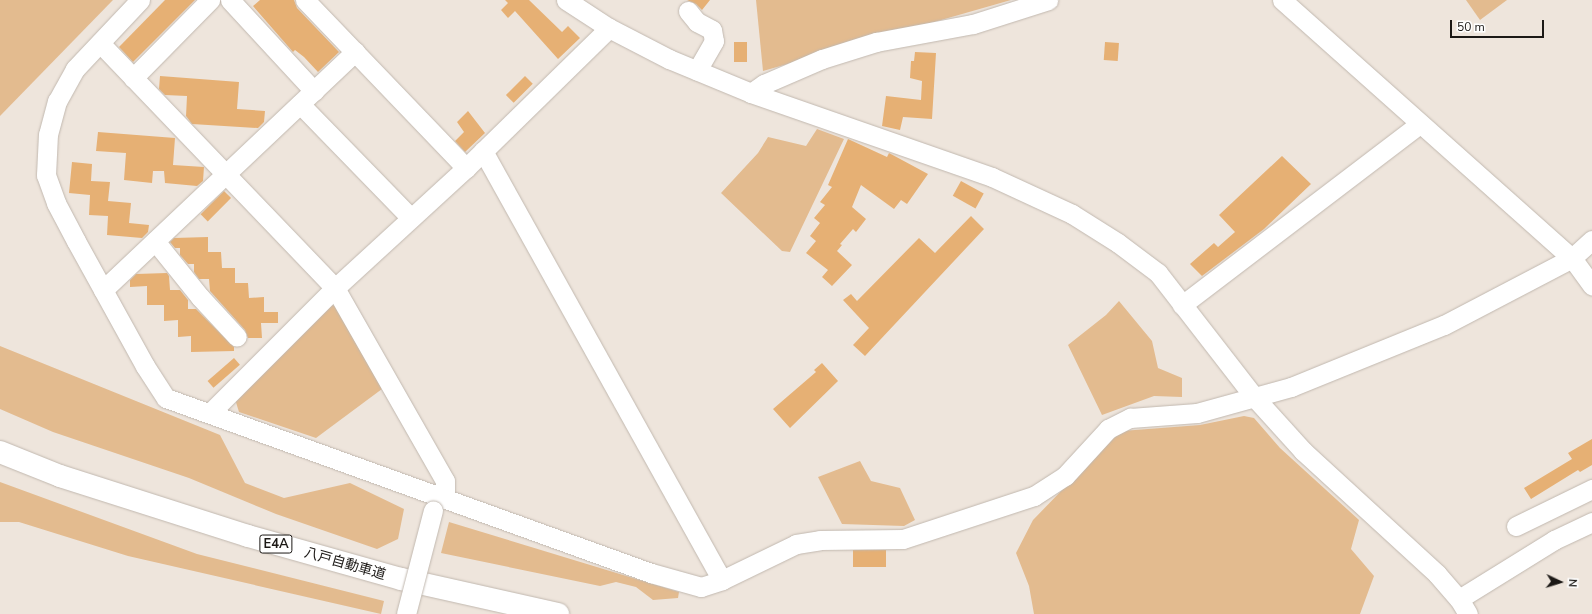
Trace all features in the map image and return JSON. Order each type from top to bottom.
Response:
[{"type":"highway","name":"八戸自動車道","points":[[0,452],[60,476],[248,536],[401,579],[558,614]]},
{"type":"street","points":[[140,0],[75,69],[56,101],[48,134],[46,175],[56,203],[103,290],[166,398],[210,413],[438,502],[651,573],[701,587],[722,580],[796,544],[820,540],[903,539],[996,511],[1034,496],[1065,476],[1108,428],[1130,418],[1197,413],[1291,387],[1444,325],[1572,258],[1592,240]]},
{"type":"street","points":[[133,78],[210,0]]},
{"type":"street","points":[[230,0],[314,91]]},
{"type":"street","points":[[305,0],[466,168]]},
{"type":"street","points":[[566,0],[609,28],[697,70],[751,93],[992,177],[1072,214],[1118,243],[1158,273],[1255,398],[1303,451],[1437,574],[1464,606],[1554,540],[1592,522]]},
{"type":"street","points":[[751,93],[764,84],[822,59],[869,44],[973,24],[1048,0]]},
{"type":"street","points":[[1282,0],[1572,258],[1592,286]]},
{"type":"street","points":[[688,11],[697,22],[712,30],[714,41],[697,70]]},
{"type":"street","points":[[210,413],[335,288],[466,168],[609,28]]},
{"type":"street","points":[[100,43],[335,288],[444,481],[406,614]]},
{"type":"street","points":[[103,290],[355,52]]},
{"type":"street","points":[[300,104],[411,218]]},
{"type":"street","points":[[1182,305],[1420,124]]},
{"type":"street","points":[[483,151],[722,580]]},
{"type":"street","points":[[155,241],[200,297],[237,337]]},
{"type":"street","points":[[1516,526],[1592,489]]},
{"type":"shaded area","points":[[0,0],[113,0],[0,116]]},
{"type":"shaded area","points":[[756,0],[1011,0],[763,71]]},
{"type":"shaded area","points":[[1466,0],[1507,0],[1480,20]]},
{"type":"shaded area","points":[[817,129],[844,139],[790,252],[782,251],[721,193],[758,153],[768,137],[806,146]]},
{"type":"shaded area","points":[[1119,301],[1152,341],[1158,368],[1182,378],[1182,397],[1154,396],[1102,415],[1068,345],[1106,315]]},
{"type":"shaded area","points":[[330,305],[337,306],[382,389],[316,438],[239,412],[235,399]]},
{"type":"shaded area","points":[[0,346],[220,435],[245,483],[284,498],[350,483],[404,509],[398,539],[377,549],[276,514],[189,478],[53,432],[0,409]]},
{"type":"shaded area","points":[[1244,416],[1254,418],[1280,448],[1359,520],[1351,549],[1374,576],[1360,614],[1034,614],[1029,586],[1016,553],[1033,520],[1101,450],[1122,431],[1200,425]]},
{"type":"shaded area","points":[[860,461],[871,481],[900,488],[915,520],[904,526],[842,524],[818,477]]},
{"type":"shaded area","points":[[0,482],[197,554],[384,601],[381,614],[128,556],[19,522],[0,522]]},
{"type":"shaded area","points":[[449,522],[679,592],[678,598],[653,600],[636,587],[616,582],[600,586],[441,553]]},
{"type":"building","points":[[165,0],[195,0],[133,62],[119,47]]},
{"type":"building","points":[[260,0],[294,0],[297,8],[339,52],[318,72],[304,57],[295,50],[293,52],[253,6]]},
{"type":"building","points":[[505,0],[529,0],[562,32],[568,26],[580,38],[558,59],[515,11],[508,18],[501,10],[508,3]]},
{"type":"building","points":[[687,0],[710,0],[702,10],[696,4]]},
{"type":"building","points":[[734,42],[747,42],[747,62],[734,62]]},
{"type":"building","points":[[1105,42],[1119,43],[1118,61],[1104,60]]},
{"type":"building","points":[[915,52],[936,53],[932,119],[903,117],[900,130],[882,126],[886,96],[921,100],[922,81],[910,78],[911,61],[914,61]]},
{"type":"building","points":[[160,76],[239,82],[237,109],[265,111],[264,122],[258,128],[192,124],[186,116],[187,96],[165,95],[159,89]]},
{"type":"building","points":[[525,76],[533,84],[514,103],[506,95]]},
{"type":"building","points":[[468,111],[485,133],[465,152],[455,141],[464,132],[457,122]]},
{"type":"building","points":[[98,132],[175,138],[173,165],[204,167],[203,181],[197,186],[165,183],[164,171],[153,171],[152,183],[124,180],[126,153],[96,151]]},
{"type":"building","points":[[848,139],[887,157],[889,153],[928,174],[907,204],[901,200],[894,209],[861,185],[852,207],[866,219],[856,232],[853,229],[840,244],[842,245],[837,251],[852,265],[832,286],[822,277],[828,270],[806,253],[816,241],[810,236],[820,223],[814,218],[825,205],[820,202],[832,187],[828,185]]},
{"type":"building","points":[[1282,156],[1311,184],[1264,229],[1202,276],[1190,264],[1214,243],[1218,247],[1235,232],[1219,215]]},
{"type":"building","points":[[72,162],[92,164],[91,181],[110,182],[108,201],[131,203],[129,223],[149,225],[148,232],[142,238],[107,235],[108,216],[89,215],[90,195],[69,193]]},
{"type":"building","points":[[961,181],[984,194],[975,208],[953,196]]},
{"type":"building","points":[[224,191],[231,198],[208,221],[201,214]]},
{"type":"building","points":[[971,216],[984,229],[865,356],[853,345],[869,328],[843,300],[851,294],[857,301],[919,238],[935,253]]},
{"type":"building","points":[[208,237],[208,252],[221,252],[222,268],[235,268],[235,283],[248,283],[249,298],[264,297],[264,312],[278,312],[278,323],[261,323],[262,338],[248,338],[245,330],[210,291],[209,279],[199,279],[194,272],[194,264],[188,264],[180,255],[180,248],[175,248],[170,242],[174,238]]},
{"type":"building","points":[[167,273],[169,276],[170,290],[180,290],[188,300],[188,309],[196,309],[234,347],[234,351],[191,352],[191,336],[178,337],[178,320],[164,321],[164,305],[147,305],[147,286],[130,287],[130,280],[136,274]]},
{"type":"building","points":[[234,358],[240,365],[213,388],[208,381]]},
{"type":"building","points":[[822,363],[838,381],[790,428],[773,409],[816,372],[814,370]]},
{"type":"building","points":[[1592,439],[1592,465],[1580,472],[1578,470],[1531,499],[1524,488],[1572,459],[1568,453]]},
{"type":"building","points":[[853,550],[886,550],[886,567],[853,567]]}]
